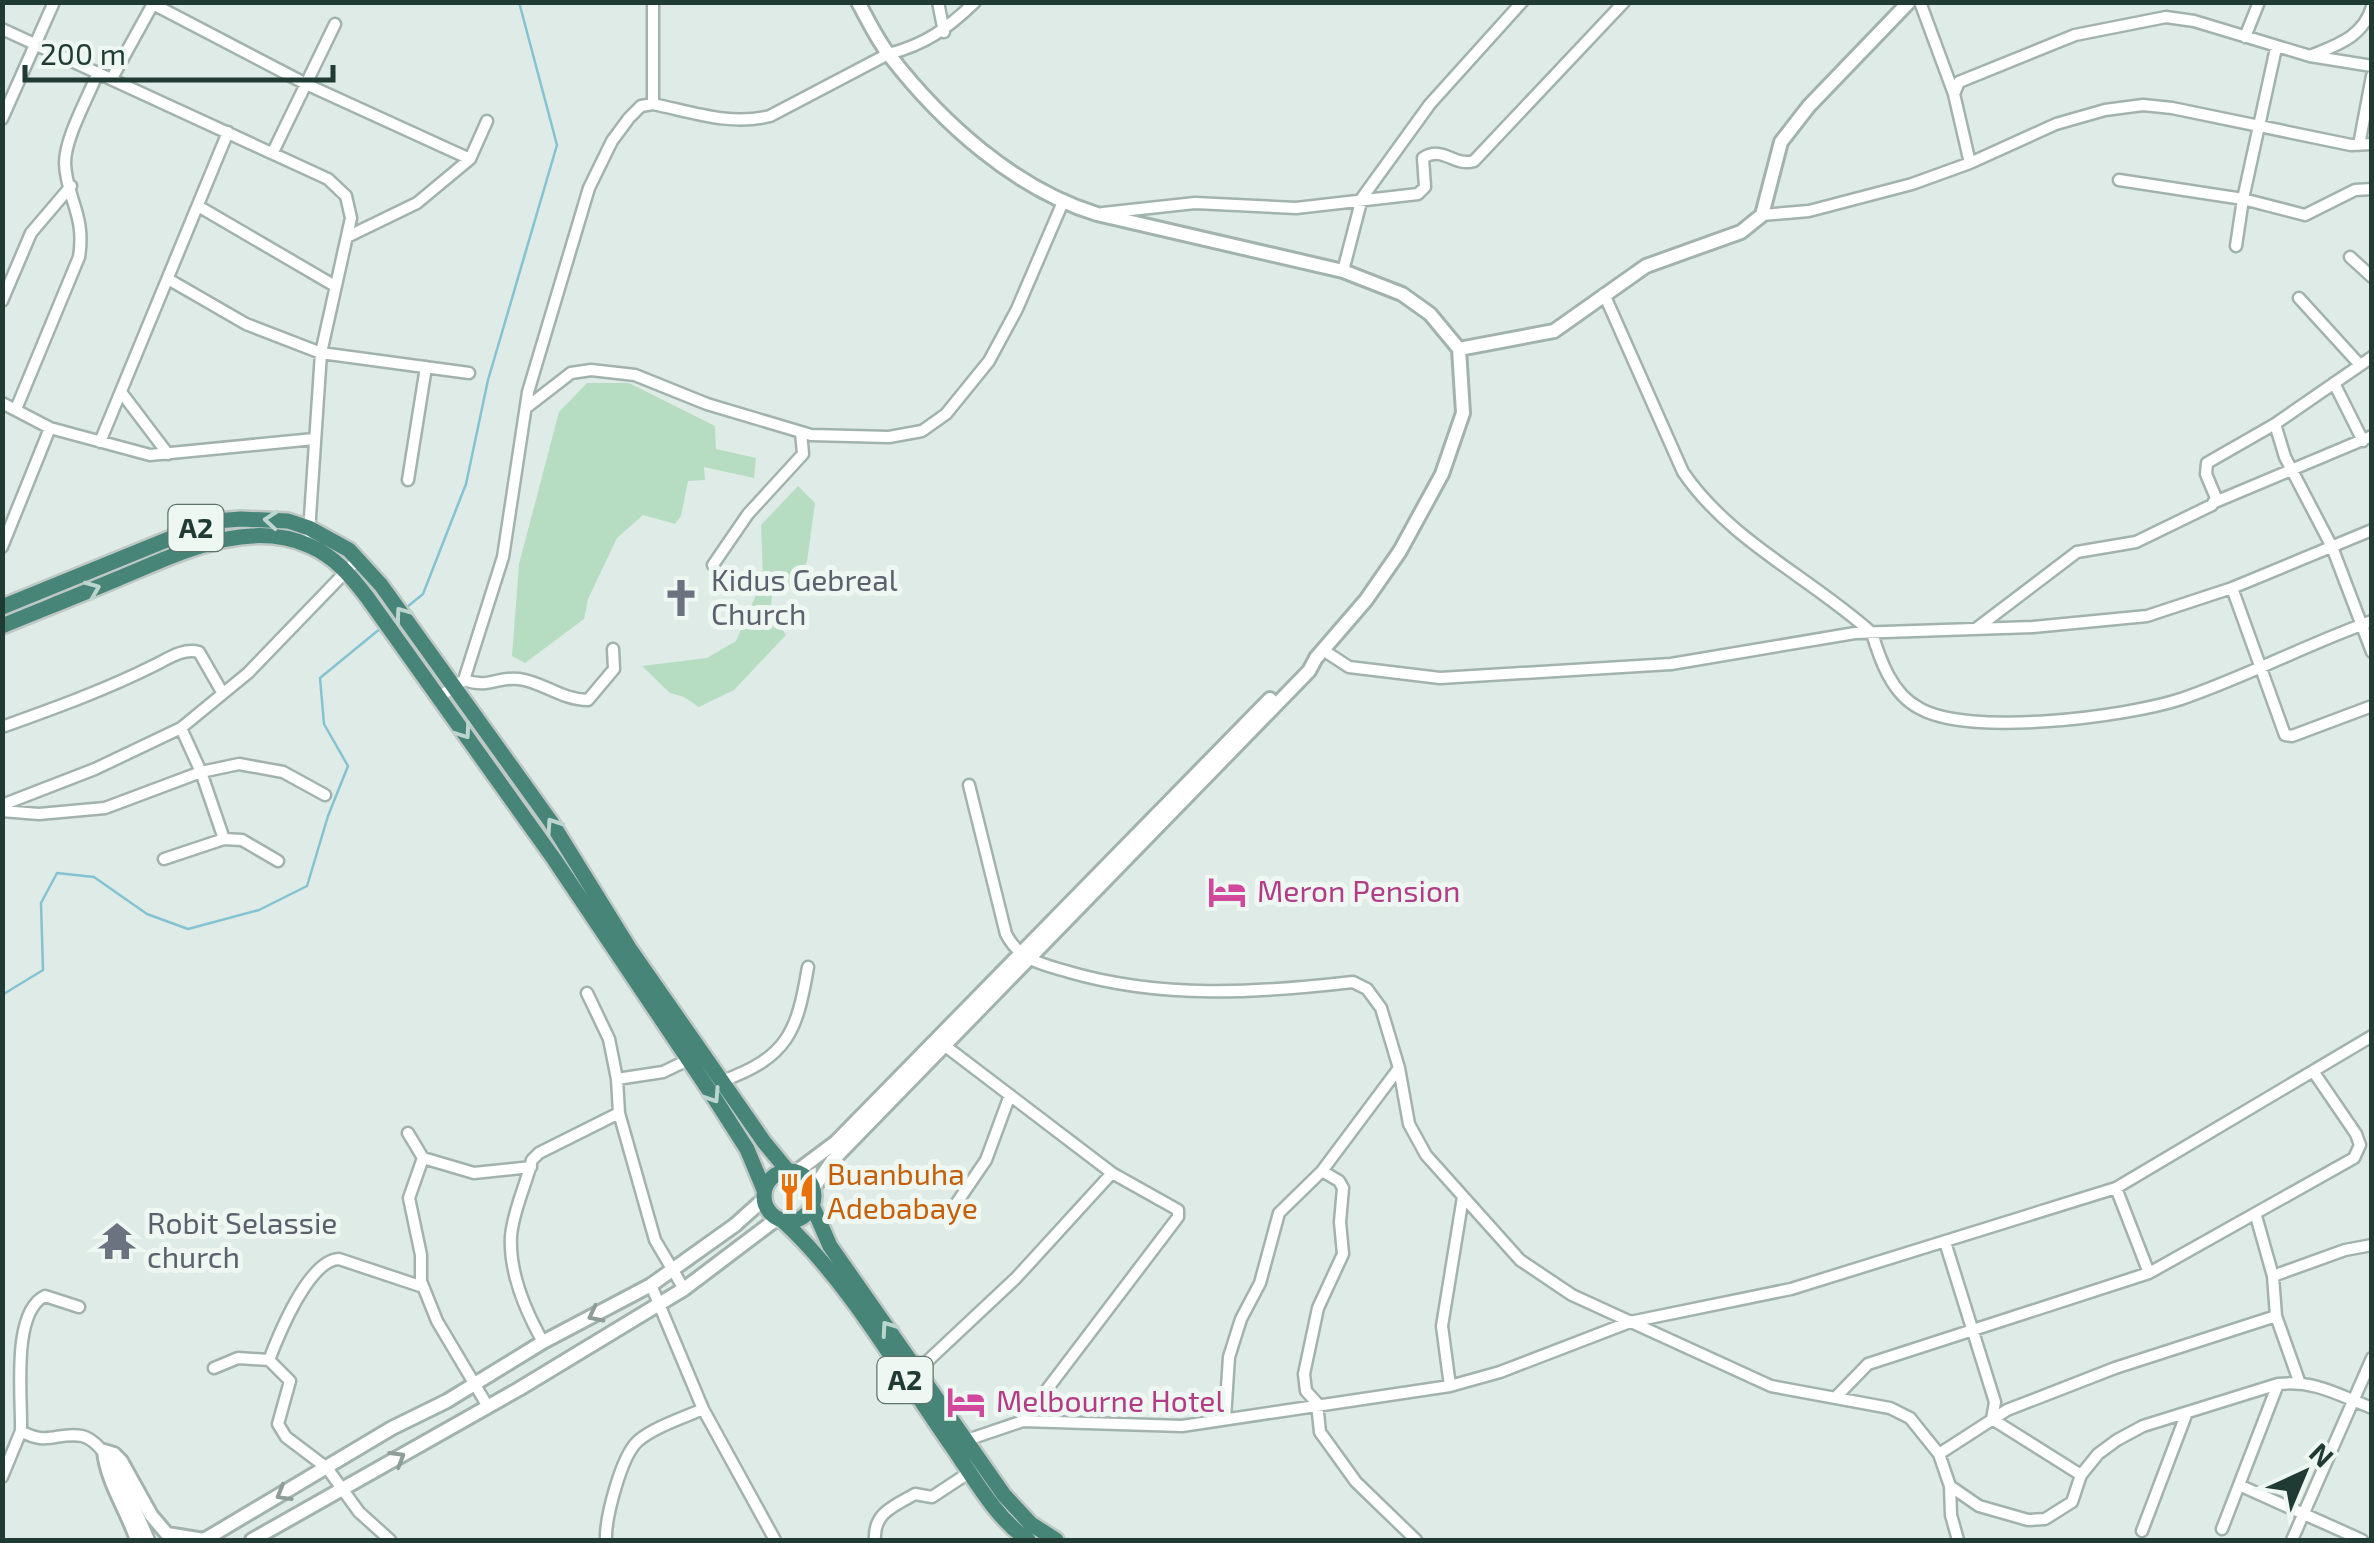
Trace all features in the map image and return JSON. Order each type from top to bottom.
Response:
[{"type":"highway","name":"A2","points":[[2,607],[216,521],[264,518],[308,536],[335,560],[352,565],[381,585],[459,684],[551,822],[598,912]]},
{"type":"highway","name":"A2","points":[[2,626],[207,543],[246,536],[308,536]]},
{"type":"highway","name":"A2","points":[[352,565],[367,596],[598,912]]},
{"type":"highway","points":[[598,912],[624,952]]},
{"type":"highway","name":"A2","points":[[624,952],[747,1150],[771,1214],[818,1255],[959,1444],[1031,1524],[1056,1540]]},
{"type":"highway","name":"A2","points":[[624,952],[764,1142],[792,1172],[804,1176],[830,1246],[918,1370],[970,1472],[1006,1521],[1028,1540]]},
{"type":"highway","points":[[764,1194],[773,1176],[792,1172]]},
{"type":"highway","points":[[780,1219],[802,1218],[813,1197]]},
{"type":"street","points":[[2,119],[54,2]]},
{"type":"street","points":[[653,104],[654,2]]},
{"type":"street","points":[[813,1197],[832,1161],[940,1042],[1309,671],[1400,552],[1442,474],[1463,413],[1460,348],[1430,314],[1402,294],[1342,270],[1097,214],[1063,202],[997,161],[945,118],[888,54],[858,2]]},
{"type":"street","points":[[938,2],[944,32]]},
{"type":"street","points":[[459,684],[503,557],[526,408],[589,188],[612,141],[629,118],[641,106],[653,104],[729,120],[750,121],[770,116],[888,54],[910,49],[944,32],[976,2]]},
{"type":"street","points":[[1342,270],[1362,198],[1430,104],[1522,2]]},
{"type":"street","points":[[1097,214],[1195,203],[1296,208],[1422,192],[1424,158],[1434,152],[1448,154],[1460,162],[1474,161],[1624,2]]},
{"type":"street","points":[[1762,215],[1780,142],[1809,106],[1909,2]]},
{"type":"street","points":[[1920,2],[1954,94],[1970,162]]},
{"type":"street","points":[[2245,37],[2258,2]]},
{"type":"street","points":[[112,78],[154,3],[308,85],[470,159]]},
{"type":"street","points":[[2310,56],[2362,30],[2372,6]]},
{"type":"street","points":[[1954,94],[1958,82],[2075,35],[2166,17],[2276,48],[2372,66]]},
{"type":"street","points":[[273,152],[335,24]]},
{"type":"street","points":[[2,29],[273,152],[338,187],[350,206],[348,237],[321,353],[308,536]]},
{"type":"street","points":[[2236,246],[2276,48]]},
{"type":"street","points":[[16,409],[80,257],[83,234],[66,163],[68,145],[98,72]]},
{"type":"street","points":[[1460,348],[1554,330],[1646,266],[1741,232],[1762,215],[1809,211],[1912,184],[2056,124],[2106,110],[2158,107],[2365,144],[2372,76]]},
{"type":"street","points":[[348,237],[417,203],[470,159],[487,121]]},
{"type":"street","points":[[100,442],[228,132]]},
{"type":"street","points":[[2119,180],[2243,199],[2305,215],[2355,190],[2372,189]]},
{"type":"street","points":[[2,301],[32,233],[71,186]]},
{"type":"street","points":[[526,408],[571,373],[592,370],[635,375],[707,404],[801,432],[889,437],[922,431],[946,414],[989,361],[1017,309],[1063,202]]},
{"type":"street","points":[[198,206],[336,286]]},
{"type":"street","points":[[2350,257],[2372,278]]},
{"type":"street","points":[[168,280],[246,324],[321,353],[469,373]]},
{"type":"street","points":[[1604,294],[1683,472],[1697,493],[1776,560],[1872,632],[1880,660],[1894,684],[1915,707],[1941,718],[2012,723],[2098,715],[2178,700],[2366,623]]},
{"type":"street","points":[[2299,298],[2360,365]]},
{"type":"street","points":[[2215,502],[2206,474],[2207,463],[2275,424],[2372,357]]},
{"type":"street","points":[[408,480],[426,367]]},
{"type":"street","points":[[1976,629],[2078,552],[2136,542],[2215,502],[2367,439],[2334,383]]},
{"type":"street","points":[[121,392],[168,454]]},
{"type":"street","points":[[2,403],[50,428],[150,455],[314,438]]},
{"type":"street","points":[[2275,424],[2293,472],[2366,623],[2372,652]]},
{"type":"street","points":[[2,547],[50,428]]},
{"type":"street","points":[[713,565],[748,514],[803,454],[801,432]]},
{"type":"street","points":[[1320,654],[1349,667],[1440,678],[1671,664],[1872,632],[2033,627],[2147,616],[2232,588],[2372,530]]},
{"type":"street","points":[[2,808],[180,728],[248,673],[352,565]]},
{"type":"street","points":[[2232,588],[2285,735],[2292,736],[2372,706]]},
{"type":"street","points":[[439,697],[459,684],[486,686],[519,679],[574,700],[588,700],[614,669],[613,649]]},
{"type":"street","points":[[2,728],[107,689],[191,650],[198,652],[222,692]]},
{"type":"street","points":[[180,728],[202,772],[224,839]]},
{"type":"street","points":[[2,808],[40,814],[105,808],[202,772],[239,764],[283,772],[326,795]]},
{"type":"street","points":[[969,785],[1006,934],[1023,956],[1123,986],[1192,993],[1353,982],[1367,988],[1381,1008],[1410,1124],[1426,1156],[1520,1260],[1572,1295],[1771,1386],[1900,1413],[1931,1440],[1939,1454],[1950,1486],[1951,1515],[1958,1540]]},
{"type":"street","points":[[164,858],[224,839],[242,840],[278,860]]},
{"type":"street","points":[[722,1081],[746,1072],[784,1043],[800,1019],[808,967]]},
{"type":"street","points":[[587,993],[609,1039],[619,1113],[655,1240],[684,1289]]},
{"type":"street","points":[[959,1444],[1023,1421],[1182,1426],[1450,1386],[1500,1372],[1630,1322],[1790,1289],[2116,1188],[2372,1036]]},
{"type":"street","points":[[940,1042],[1112,1173],[1173,1205],[1178,1216],[1023,1421]]},
{"type":"street","points":[[792,1172],[836,1142],[940,1042]]},
{"type":"street","points":[[617,1079],[663,1072],[688,1060]]},
{"type":"street","points":[[1225,1418],[1229,1357],[1241,1319],[1260,1283],[1278,1213],[1322,1171],[1399,1068]]},
{"type":"street","points":[[1835,1398],[1868,1364],[2148,1272],[2256,1216],[2354,1158],[2359,1152],[2356,1134],[2313,1070]]},
{"type":"street","points":[[956,1204],[986,1160],[1010,1095]]},
{"type":"street","points":[[543,1342],[532,1323],[516,1275],[511,1238],[530,1167],[538,1154],[619,1113]]},
{"type":"street","points":[[408,1133],[423,1158],[474,1173],[530,1167]]},
{"type":"street","points":[[423,1158],[409,1198],[423,1287],[437,1321],[487,1405]]},
{"type":"street","points":[[1322,1171],[1343,1188],[1343,1254],[1318,1308],[1304,1374],[1306,1391],[1317,1403],[1320,1432],[1356,1482],[1416,1540]]},
{"type":"street","points":[[918,1370],[1016,1278],[1112,1173]]},
{"type":"street","points":[[2116,1188],[2148,1272]]},
{"type":"street","points":[[22,1431],[47,1440],[79,1435],[114,1454],[167,1534],[204,1540],[543,1342],[651,1285],[735,1224],[764,1194]]},
{"type":"street","points":[[1450,1386],[1442,1326],[1464,1197]]},
{"type":"street","points":[[2256,1216],[2273,1276],[2276,1316],[2299,1382]]},
{"type":"street","points":[[252,1540],[660,1304],[780,1219]]},
{"type":"street","points":[[1945,1242],[1995,1402],[1992,1419]]},
{"type":"street","points":[[2273,1276],[2345,1250],[2372,1246]]},
{"type":"street","points":[[269,1360],[314,1270],[324,1262],[338,1259],[423,1287]]},
{"type":"street","points":[[651,1285],[703,1409],[775,1540]]},
{"type":"street","points":[[2,1476],[22,1431],[21,1346],[30,1310],[35,1300],[45,1296],[80,1306]]},
{"type":"street","points":[[1939,1454],[1992,1419],[2115,1368],[2276,1316]]},
{"type":"street","points":[[214,1368],[238,1358],[269,1360],[290,1382],[278,1424],[286,1436],[327,1468],[360,1512],[390,1540]]},
{"type":"street","points":[[2292,1540],[2372,1358]]},
{"type":"street","points":[[1950,1486],[1979,1506],[2028,1520],[2045,1519],[2072,1502],[2081,1475],[2098,1454],[2143,1426],[2278,1384],[2299,1382],[2322,1385],[2372,1408]]},
{"type":"street","points":[[2222,1529],[2278,1384]]},
{"type":"street","points":[[606,1540],[606,1525],[631,1450],[645,1437],[703,1409]]},
{"type":"street","points":[[2142,1532],[2186,1415]]},
{"type":"street","points":[[1992,1419],[2081,1475]]},
{"type":"street","points":[[104,1451],[106,1470],[126,1508],[136,1540]]},
{"type":"street","points":[[104,1451],[150,1540]]},
{"type":"street","points":[[875,1540],[874,1526],[880,1514],[914,1494],[932,1497],[970,1472]]},
{"type":"street","points":[[2239,1485],[2364,1540],[2372,1528]]},
{"type":"green space","points":[[587,383],[629,383],[715,426],[716,449],[756,458],[754,478],[704,467],[705,480],[688,481],[681,516],[675,524],[643,515],[617,538],[588,599],[584,619],[525,663],[512,656],[519,564],[559,412]]},
{"type":"green space","points":[[798,486],[815,503],[807,562],[789,587],[773,588],[770,612],[786,635],[734,690],[699,707],[670,693],[642,666],[707,658],[736,641],[763,579],[761,525]]},
{"type":"waterway","points":[[407,607],[423,594],[466,484],[488,380],[557,145],[519,2]]},
{"type":"waterway","points":[[2,995],[43,970],[41,903],[57,873],[94,877],[147,914],[188,929],[259,910],[307,886],[348,766],[324,724],[320,678],[381,628]]},
{"type":"place","name":"Kidus Gebreal Church","points":[[681,598]]},
{"type":"place","name":"Meron Pension","points":[[1227,892]]},
{"type":"place","name":"Buanbuha Adebabaye","points":[[797,1192]]},
{"type":"place","name":"Robit Selassie church","points":[[117,1241]]},
{"type":"place","name":"Melbourne Hotel","points":[[966,1402]]}]
